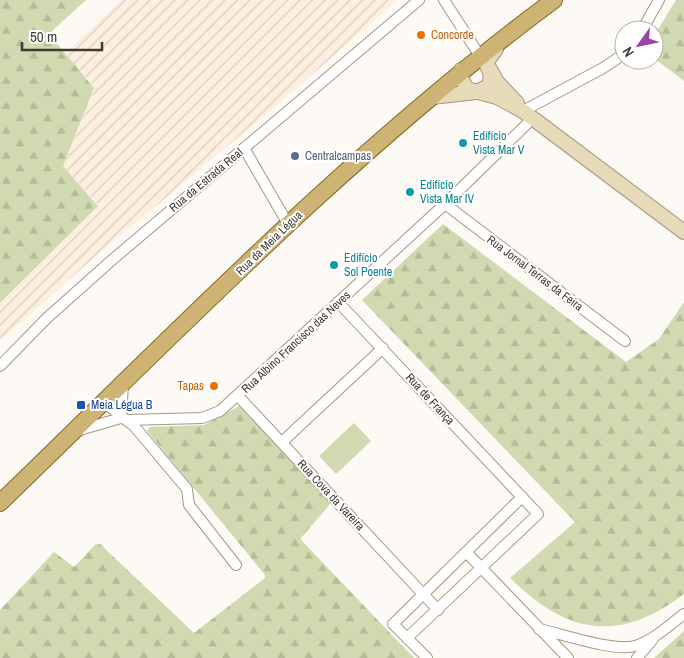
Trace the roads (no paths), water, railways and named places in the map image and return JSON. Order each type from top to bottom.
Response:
[{"type":"main road","name":"Rua da Meia Légua","points":[[0,503],[288,224],[388,132],[461,70],[483,59],[506,37],[554,0]]},
{"type":"street","name":"Rua da Estrada Real","points":[[0,366],[47,318],[112,260],[419,0]]},
{"type":"street","points":[[444,0],[497,82],[528,115]]},
{"type":"street","points":[[648,20],[660,0]]},
{"type":"street","points":[[429,97],[476,92],[485,89],[491,83],[491,76],[483,59]]},
{"type":"street","name":"Rua Albino Francisco das Neves","points":[[74,431],[119,420],[202,418],[220,411],[445,204],[528,115],[614,61]]},
{"type":"street","points":[[461,70],[464,86],[476,92],[497,97],[528,115],[684,232]]},
{"type":"street","points":[[244,148],[288,224]]},
{"type":"street","name":"Rua Jornal Terras da Feira","points":[[445,204],[625,342]]},
{"type":"street","name":"Rua de França","points":[[338,302],[538,514],[480,568]]},
{"type":"street","points":[[282,442],[383,348]]},
{"type":"street","points":[[119,420],[123,384]]},
{"type":"street","name":"Rua Cova da Vareira","points":[[238,396],[438,610]]},
{"type":"street","points":[[101,406],[119,420],[134,426],[187,489],[189,505],[236,565]]},
{"type":"street","points":[[427,658],[393,624],[522,497]]},
{"type":"street","points":[[467,553],[568,658]]},
{"type":"street","points":[[407,638],[480,568]]},
{"type":"street","points":[[539,629],[616,648],[636,645],[663,630],[684,614]]},
{"type":"street","points":[[637,658],[663,630]]},
{"type":"place","name":"Concorde","points":[[421,35]]},
{"type":"place","name":"Edifício Vista Mar V","points":[[463,143]]},
{"type":"place","name":"Centralcampas","points":[[295,156]]},
{"type":"place","name":"Edifício Vista Mar IV","points":[[410,192]]},
{"type":"place","name":"Edifício Sol Poente","points":[[334,265]]},
{"type":"place","name":"Tapas","points":[[214,386]]},
{"type":"place","name":"Meia Légua B","points":[[81,405]]}]
